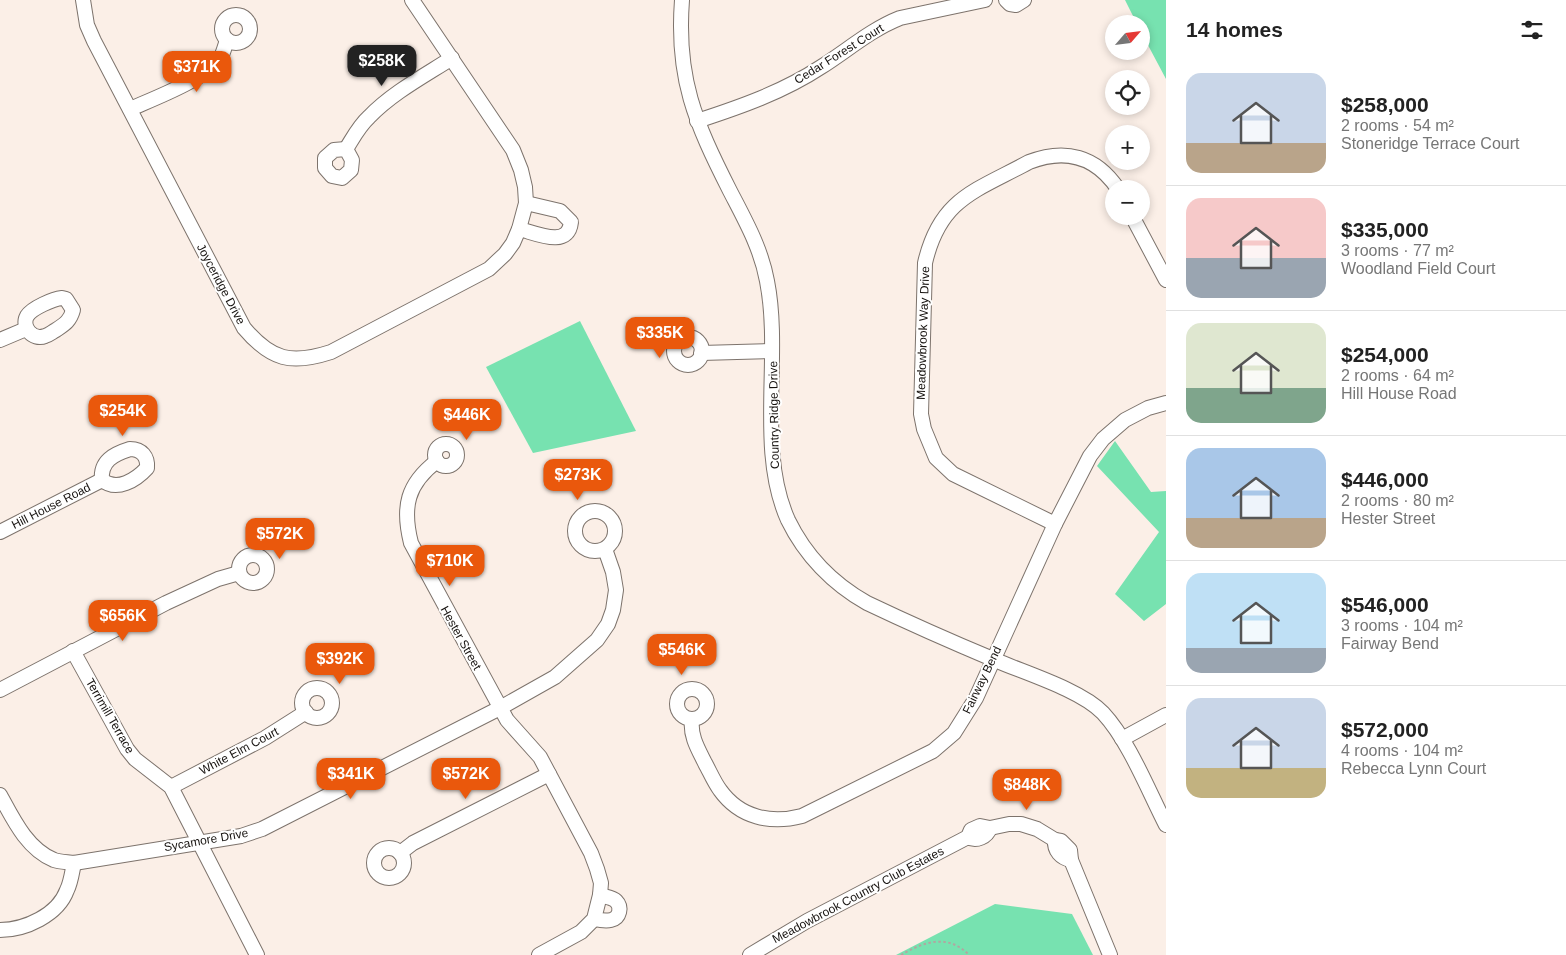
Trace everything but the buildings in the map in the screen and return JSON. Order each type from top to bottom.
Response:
[{"type":"street","name":"Joyceridge Drive","points":[[83,0],[91,33],[244,328],[258,344],[272,354],[303,359],[331,352],[489,269],[513,243],[519,229],[526,203],[525,188],[521,170],[513,150],[412,0]]},
{"type":"street","name":"Country Ridge Drive","points":[[682,0],[680,25],[682,57],[691,104],[706,142],[757,244],[763,262],[770,300],[773,468],[788,520],[806,550],[833,581],[849,593],[908,623],[1068,690],[1092,702],[1113,725],[1122,739],[1166,825]]},
{"type":"street","name":"Cedar Forest Court","points":[[697,121],[750,104],[798,81],[865,36],[900,18],[985,0]]},
{"type":"street","points":[[1006,0],[1010,4],[1016,5],[1024,0]]},
{"type":"street","points":[[130,109],[171,91],[210,69],[220,58],[227,40]]},
{"type":"street","points":[[346,149],[361,126],[386,101],[452,58]]},
{"type":"street","name":"Meadowbrook Way Drive","points":[[1055,524],[953,474],[936,458],[924,429],[921,414],[925,263],[929,244],[936,229],[951,208],[963,198],[1029,162],[1061,154],[1072,156],[1086,161],[1110,180]]},
{"type":"street","points":[[519,229],[556,238],[565,236],[570,231],[571,222],[560,211],[526,203]]},
{"type":"street","points":[[1137,225],[1166,280]]},
{"type":"street","points":[[0,340],[26,329]]},
{"type":"street","points":[[701,353],[772,351]]},
{"type":"street","name":"Fairway Bend","points":[[692,720],[691,728],[696,747],[720,790],[742,811],[765,820],[790,819],[814,810],[946,742],[954,733],[976,698],[1055,524],[1090,456],[1103,439],[1125,420],[1137,413],[1166,403]]},
{"type":"street","name":"Hester Street","points":[[437,461],[425,471],[411,492],[406,524],[411,543],[500,708],[514,729],[540,757],[591,853],[601,883],[600,895]]},
{"type":"street","name":"Hill House Road","points":[[0,532],[102,480]]},
{"type":"street","name":"Sycamore Drive","points":[[0,795],[21,832],[30,841],[55,860],[74,863],[241,836],[262,829],[500,708],[555,677],[597,640],[608,624],[613,610],[616,590],[613,572],[605,550]]},
{"type":"street","points":[[0,690],[166,603],[218,579],[239,573]]},
{"type":"street","name":"Terrimill Terrace","points":[[73,651],[127,748],[135,759],[171,787],[257,955]]},
{"type":"street","name":"White Elm Court","points":[[171,787],[266,738],[306,712]]},
{"type":"street","points":[[1122,739],[1166,715]]},
{"type":"street","points":[[400,853],[413,843],[549,774]]},
{"type":"street","name":"Meadowbrook Country Club Estates","points":[[750,955],[807,921],[968,837],[972,840],[976,839],[985,835],[990,828],[1009,824],[1022,824],[1037,829],[1055,840],[1056,850],[1062,857],[1071,860],[1110,955]]},
{"type":"street","points":[[0,930],[13,930],[26,926],[51,911],[62,900],[68,890],[74,863]]},
{"type":"street","points":[[539,955],[581,932],[594,919],[600,895],[615,900],[618,903],[619,912],[615,918],[611,920],[594,919]]},
{"type":"path","points":[[901,955],[932,941],[941,941],[959,947],[969,955]]},
{"type":"green space","points":[[1125,0],[1166,0],[1166,79],[1150,49],[1150,15],[1132,15]]},
{"type":"green space","points":[[580,321],[636,431],[533,453],[486,367]]},
{"type":"green space","points":[[1115,441],[1151,492],[1166,491],[1166,604],[1144,621],[1115,594],[1159,532],[1097,466]]},
{"type":"green space","points":[[995,904],[1072,914],[1093,955],[896,955]]}]
